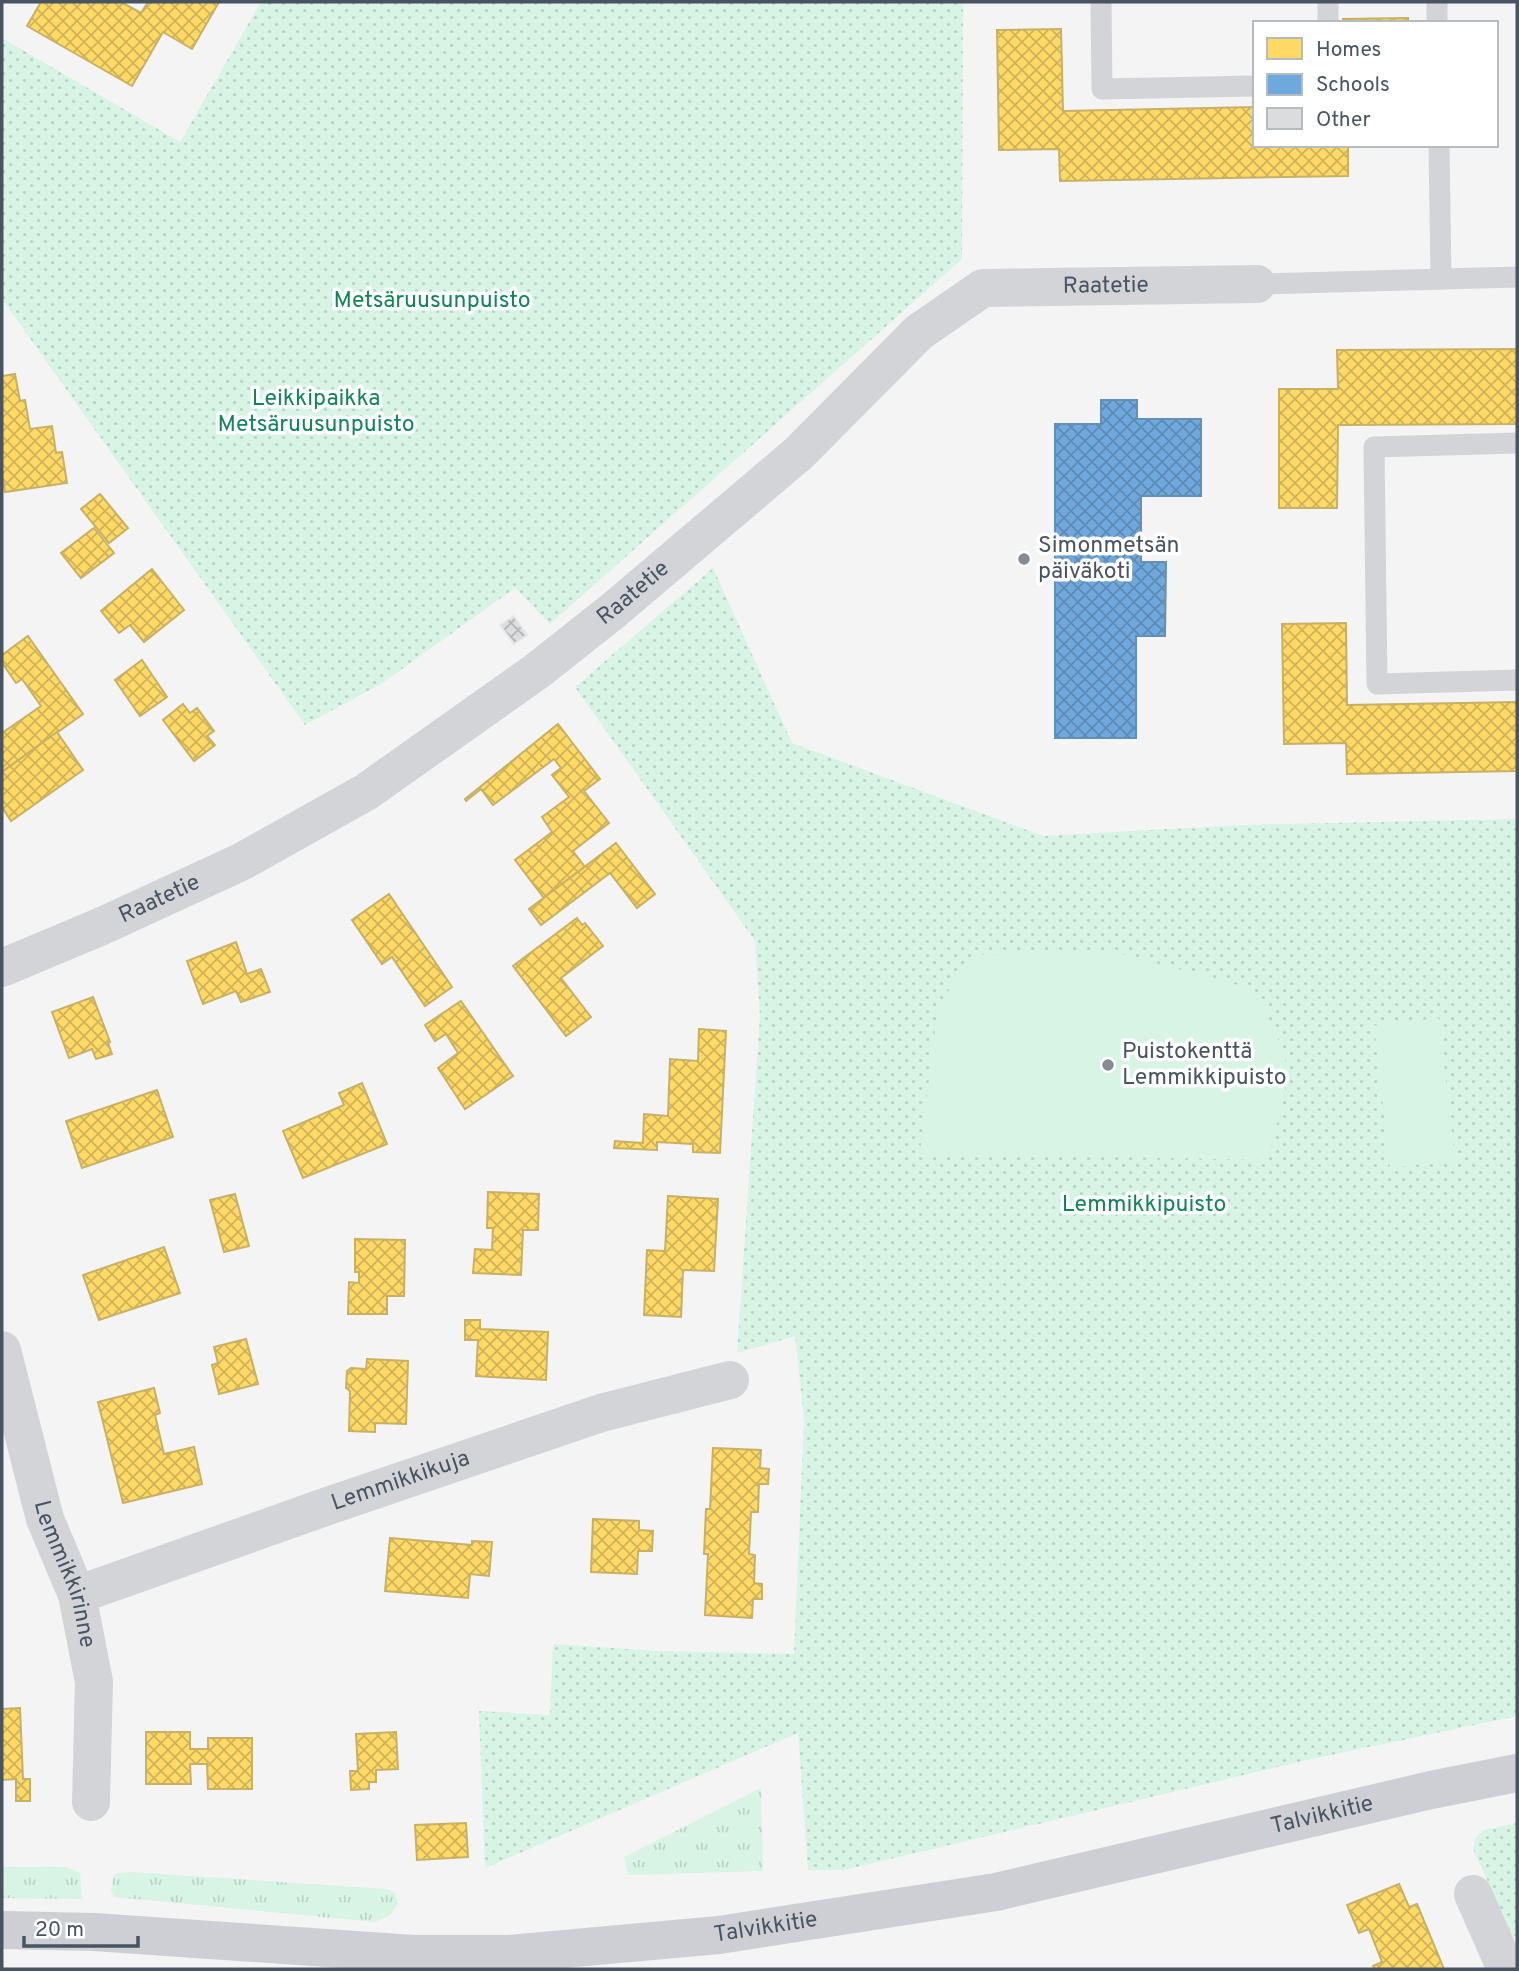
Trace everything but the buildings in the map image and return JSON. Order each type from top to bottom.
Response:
[{"type":"main road","name":"Talvikkitie","points":[[2,1930],[94,1932],[414,1954],[508,1954],[719,1935],[996,1892],[1350,1808],[1517,1773]]},
{"type":"street","name":"Raatetie","points":[[2,968],[102,926],[241,862],[366,792],[537,671],[614,610],[799,453],[919,332],[983,288],[1257,284]]},
{"type":"street","name":"Lemmikkirinne","points":[[2,1350],[46,1519],[77,1595],[94,1682],[91,1802]]},
{"type":"street","name":"Lemmikkikuja","points":[[77,1595],[601,1413],[730,1380]]},
{"type":"street","points":[[1474,1894],[1506,1969]]},
{"type":"lane","points":[[1101,2],[1102,89],[1253,86]]},
{"type":"lane","points":[[1328,2],[1328,21]]},
{"type":"lane","points":[[1437,2],[1437,21]]},
{"type":"lane","points":[[1439,147],[1441,279]]},
{"type":"lane","points":[[1257,284],[1517,277]]},
{"type":"lane","points":[[1517,443],[1374,447],[1377,684],[1517,680]]},
{"type":"green space","name":"Metsäruusunpuisto","points":[[261,2],[963,2],[962,259],[550,624],[515,588],[381,684],[305,725],[2,299],[2,38],[180,142]]},
{"type":"green space","name":"Lemmikkipuisto","points":[[713,568],[792,743],[1043,836],[1241,825],[1517,819],[1517,1716],[1307,1760],[844,1870],[808,1870],[798,1733],[485,1868],[479,1711],[550,1715],[553,1644],[658,1651],[794,1654],[804,1419],[795,1336],[737,1353],[760,1016],[755,941],[575,687]]},
{"type":"green space","name":"Puistokenttä Lemmikkipuisto","points":[[1110,951],[1238,985],[1260,1000],[1284,1052],[1288,1078],[1268,1160],[920,1153],[937,1015],[959,969],[975,955]]},
{"type":"green space","points":[[1439,1018],[1455,1160],[1390,1168],[1374,1026]]},
{"type":"green space","points":[[761,1788],[763,1871],[628,1875],[624,1857]]},
{"type":"green space","points":[[1517,1823],[1517,1935],[1513,1937],[1473,1849],[1476,1837],[1484,1830]]},
{"type":"green space","points":[[2,1867],[67,1867],[80,1873],[82,1899],[2,1898]]},
{"type":"green space","points":[[130,1872],[386,1889],[395,1893],[398,1904],[390,1915],[375,1922],[114,1897],[111,1890],[114,1874]]},
{"type":"place","name":"Simonmetsän päiväkoti","points":[[1024,559]]},
{"type":"place","name":"Puistokenttä Lemmikkipuisto","points":[[1108,1065]]},
{"type":"park label","name":"Leikkipaikka Metsäruusunpuisto","points":[[316,412]]}]
